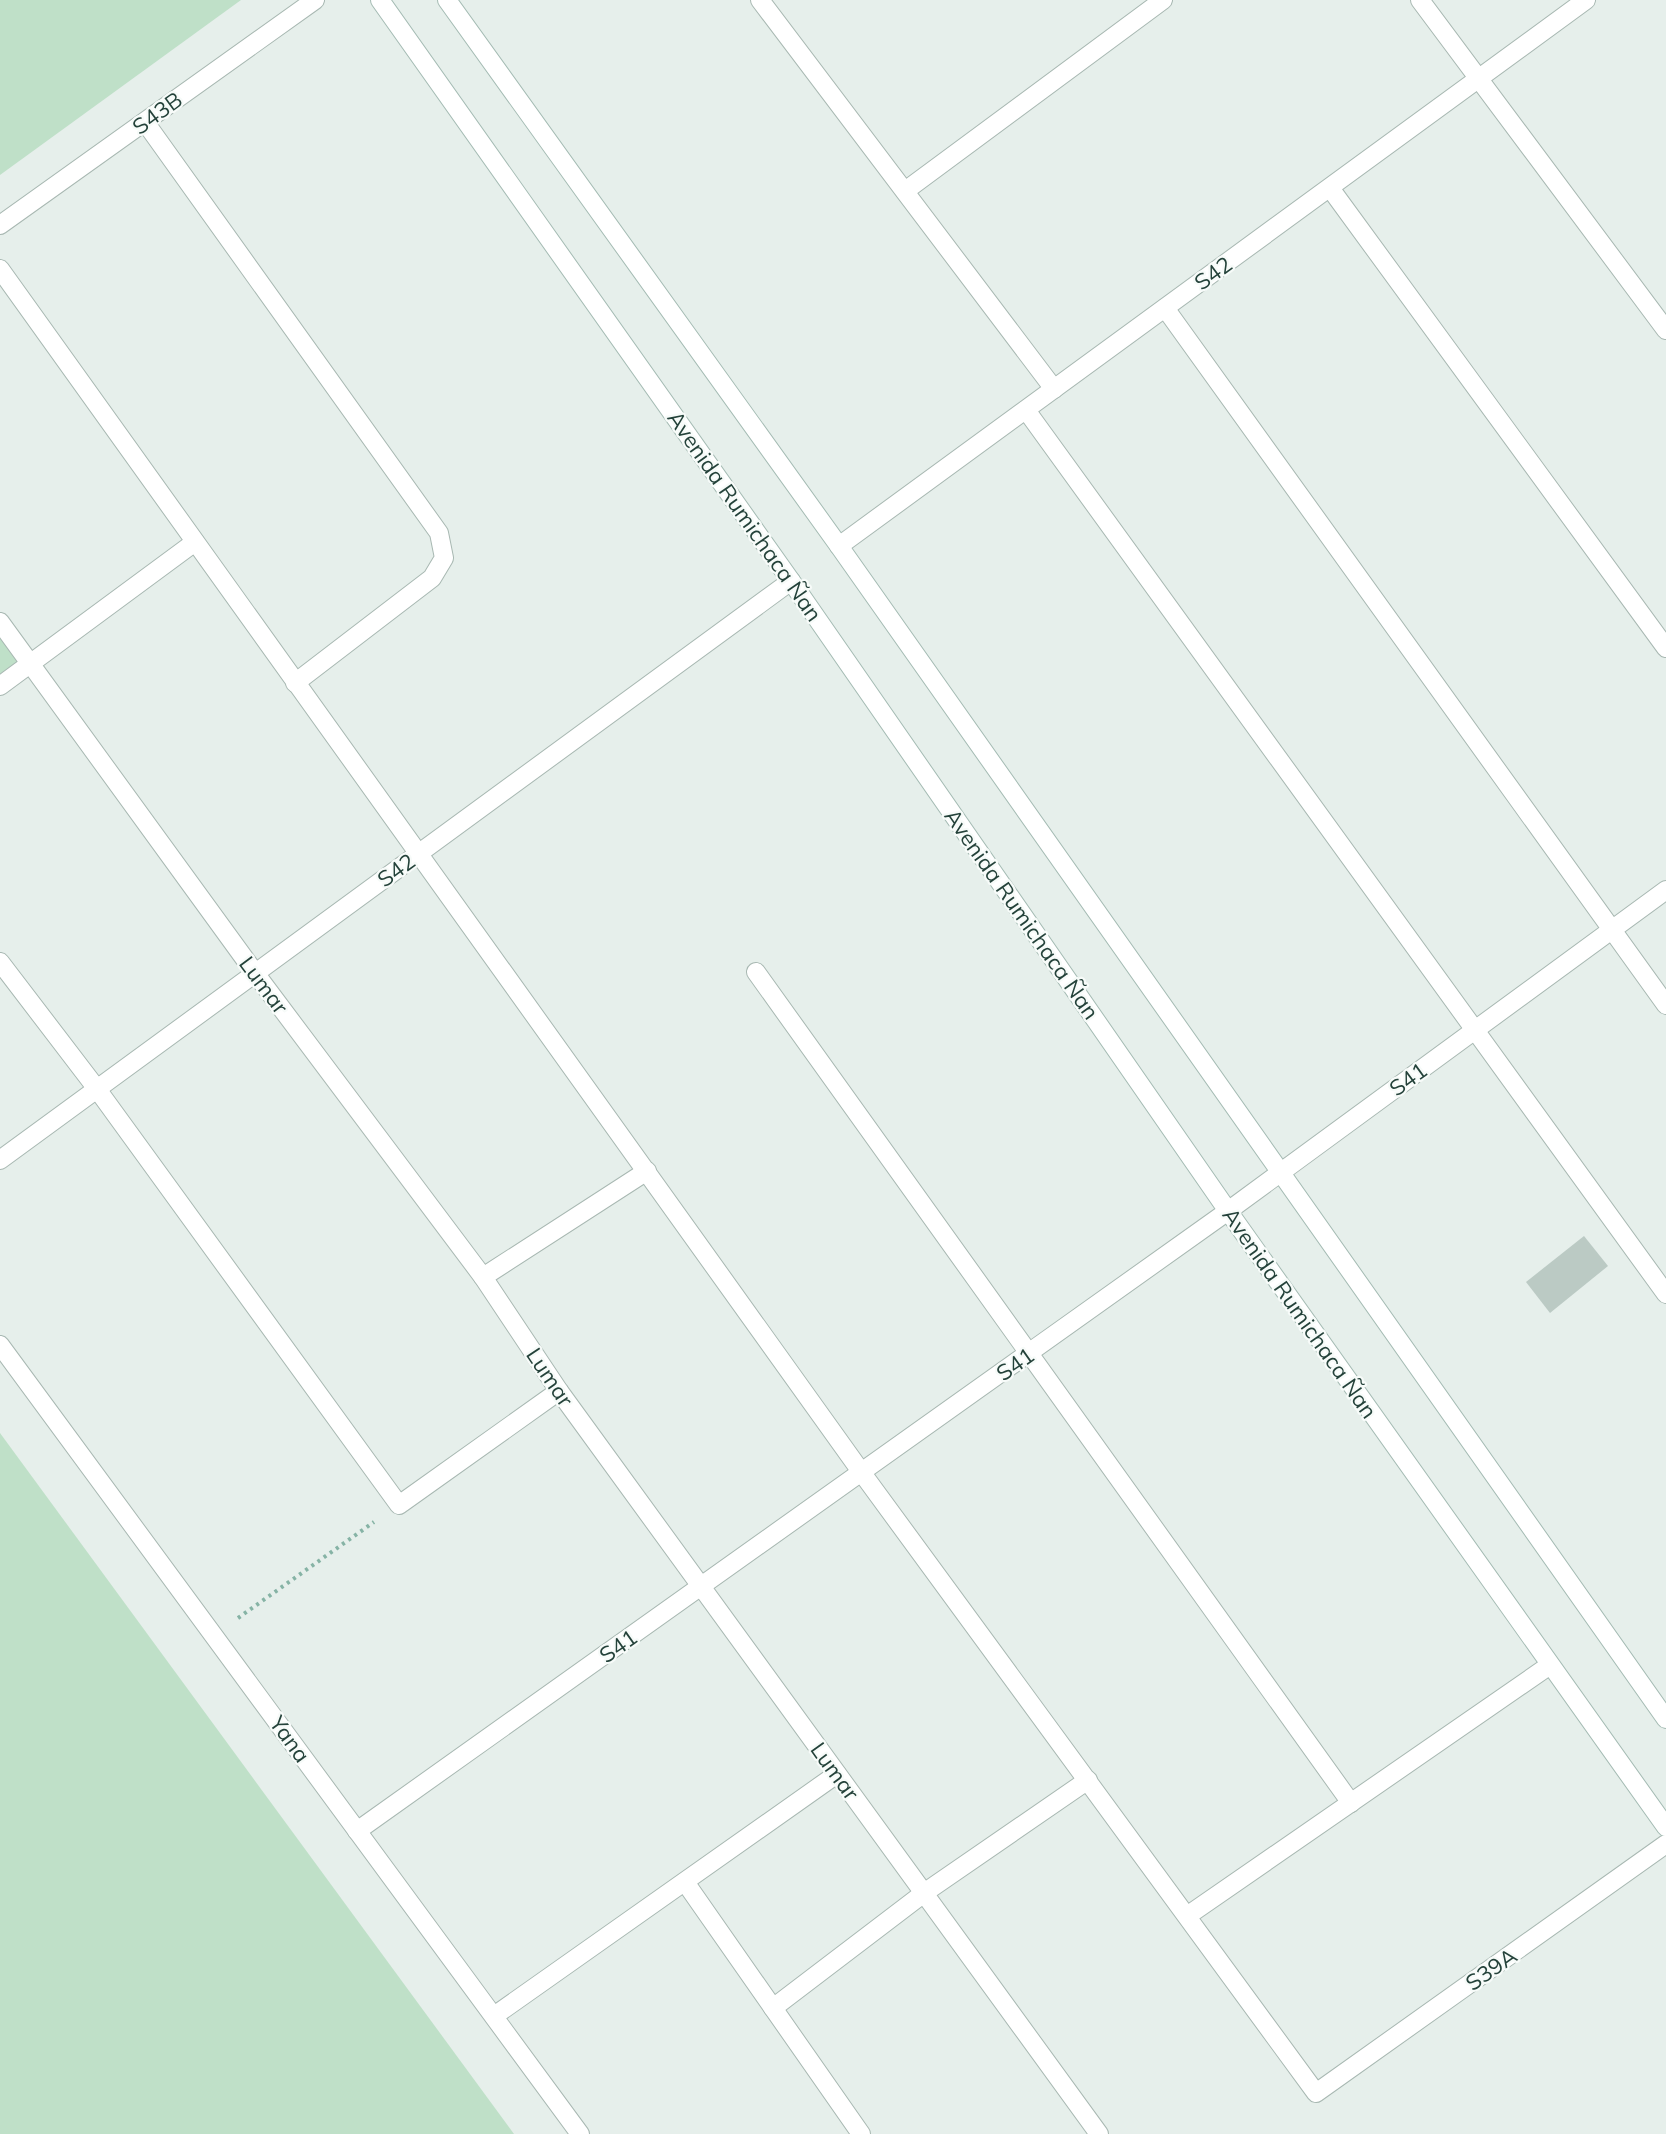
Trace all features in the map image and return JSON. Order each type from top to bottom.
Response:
[{"type":"street","name":"S43B","points":[[0,225],[315,0]]},
{"type":"street","name":"Avenida Rumichaca Ñan","points":[[380,0],[791,581],[1228,1211],[1666,1827]]},
{"type":"street","points":[[447,0],[839,546],[1666,1719]]},
{"type":"street","points":[[760,0],[1054,389]]},
{"type":"street","points":[[905,191],[1163,0]]},
{"type":"street","points":[[1420,0],[1666,330]]},
{"type":"street","name":"S42","points":[[839,546],[1586,0]]},
{"type":"street","points":[[145,122],[440,533],[444,558],[432,578],[296,683]]},
{"type":"street","points":[[1330,188],[1666,648]]},
{"type":"street","points":[[0,269],[862,1473],[1187,1916],[1550,1665]]},
{"type":"street","points":[[1165,308],[1666,1005]]},
{"type":"street","points":[[1026,410],[1666,1294]]},
{"type":"street","points":[[0,686],[195,542]]},
{"type":"street","name":"S42","points":[[0,1160],[791,581]]},
{"type":"street","name":"Lumar","points":[[0,622],[255,973],[483,1277],[559,1391],[1099,2134]]},
{"type":"street","name":"S41","points":[[357,1831],[1030,1354],[1666,890]]},
{"type":"street","points":[[0,962],[97,1089],[399,1505],[559,1391]]},
{"type":"street","points":[[756,972],[1351,1803]]},
{"type":"street","points":[[483,1277],[647,1171]]},
{"type":"street","name":"Yana","points":[[0,1345],[580,2134]]},
{"type":"street","points":[[494,2016],[837,1774]]},
{"type":"street","points":[[773,2008],[924,1893],[1088,1780]]},
{"type":"street","name":"S39A","points":[[1187,1916],[1316,2093],[1666,1844]]},
{"type":"street","points":[[685,1882],[861,2134]]},
{"type":"path","points":[[213,1635],[399,1505]]},
{"type":"green space","points":[[0,0],[241,0],[0,175]]},
{"type":"green space","points":[[0,633],[20,660],[0,674]]},
{"type":"green space","points":[[0,1433],[514,2134],[0,2134]]},
{"type":"building","points":[[1584,1236],[1608,1266],[1550,1313],[1526,1282]]}]
